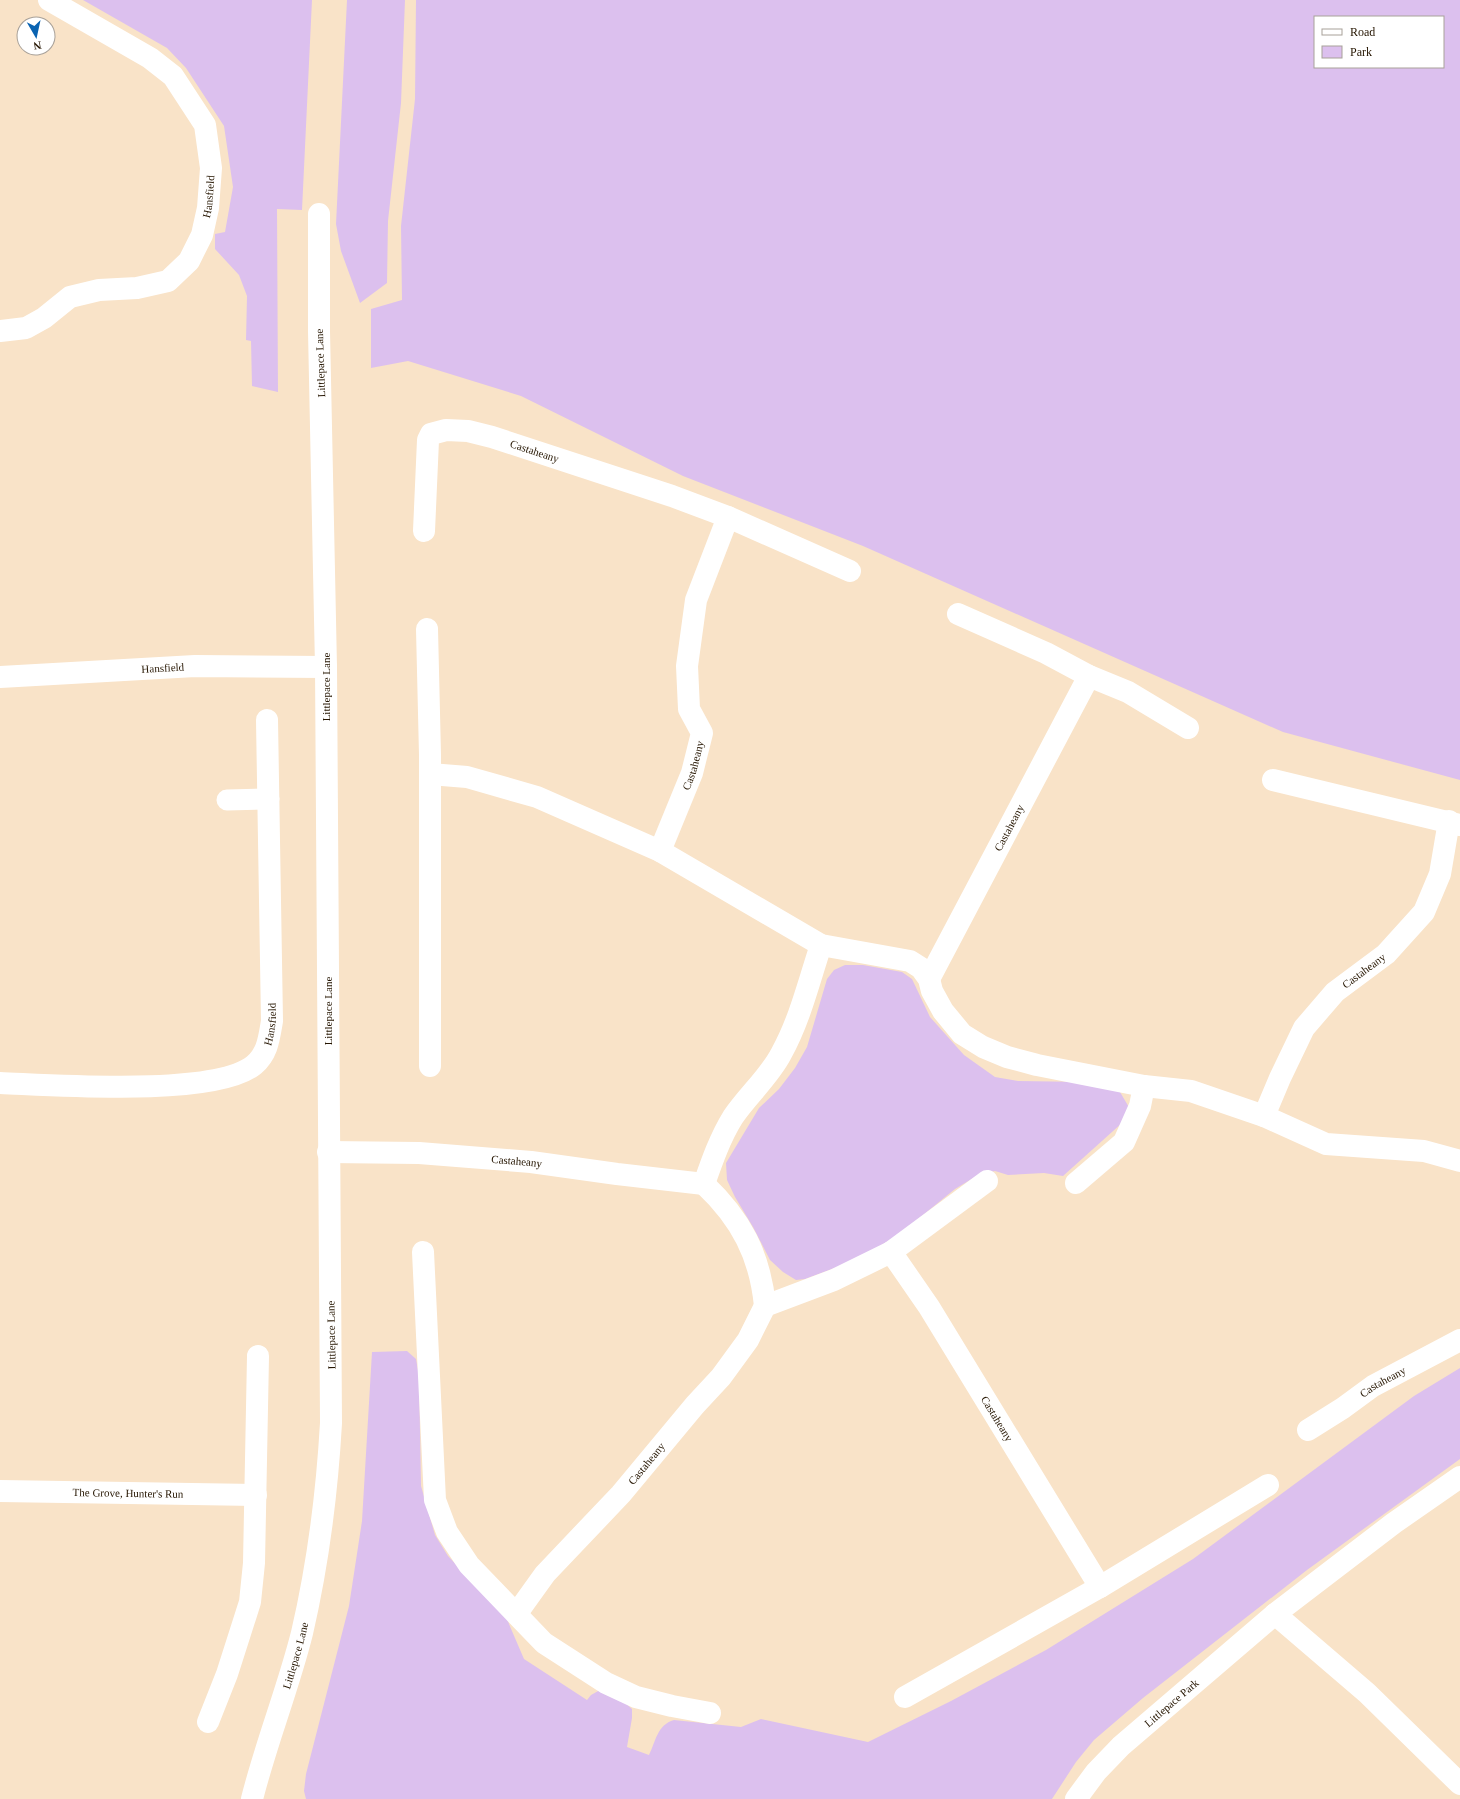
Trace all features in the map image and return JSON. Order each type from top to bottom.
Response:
[{"type":"street","name":"Hansfield","points":[[0,331],[26,328],[44,318],[70,297],[99,290],[137,288],[168,281],[189,260],[202,235],[208,208],[211,168],[205,124],[188,96],[173,76],[150,58],[48,0]]},
{"type":"street","name":"Littlepace Lane","points":[[252,1799],[302,1634],[314,1572],[328,1469],[332,1388],[328,1152],[326,668],[319,331],[319,214]]},
{"type":"street","name":"Castaheany","points":[[424,531],[428,440],[431,434],[446,430],[468,431],[492,437],[644,485],[728,517],[850,571]]},
{"type":"street","name":"Castaheany","points":[[660,851],[692,773],[702,734],[689,709],[687,666],[696,600],[728,517]]},
{"type":"street","points":[[958,614],[1046,653],[1089,676],[1128,692],[1188,728]]},
{"type":"street","points":[[427,629],[430,774],[430,1066]]},
{"type":"street","name":"Hansfield","points":[[0,677],[195,666],[326,668]]},
{"type":"street","name":"Castaheany","points":[[929,979],[1089,676]]},
{"type":"street","name":"Hansfield","points":[[0,1083],[114,1087],[180,1084],[241,1074],[254,1065],[264,1055],[272,1021],[267,720]]},
{"type":"street","points":[[430,774],[467,777],[537,797],[660,851],[821,944],[910,961],[921,968],[929,979],[932,991],[952,1023],[962,1034],[983,1047],[1007,1057],[1037,1065],[1144,1086],[1191,1091],[1264,1116],[1326,1144],[1424,1151],[1460,1161]]},
{"type":"street","name":"Castaheany","points":[[1264,1116],[1304,1028],[1335,992],[1386,954],[1424,912],[1440,874],[1455,823],[1273,780]]},
{"type":"street","points":[[821,944],[794,1026],[781,1054],[767,1076],[733,1117],[720,1142],[704,1184],[727,1209],[749,1242],[760,1274],[764,1306],[834,1280],[891,1252],[987,1181]]},
{"type":"street","points":[[1076,1183],[1124,1142],[1140,1106],[1144,1086]]},
{"type":"street","name":"Castaheany","points":[[328,1152],[419,1153],[531,1162],[704,1184]]},
{"type":"street","points":[[423,1252],[435,1500],[447,1532],[458,1550],[469,1565],[517,1613],[544,1643],[606,1683],[636,1697],[710,1713]]},
{"type":"street","name":"Castaheany","points":[[891,1252],[929,1307],[1100,1588]]},
{"type":"street","name":"Castaheany","points":[[517,1613],[544,1574],[622,1494],[695,1405],[721,1377],[748,1340],[764,1306]]},
{"type":"street","name":"Castaheany","points":[[1308,1430],[1343,1408],[1372,1386],[1460,1340]]},
{"type":"street","points":[[208,1722],[228,1674],[250,1602],[254,1564],[258,1356]]},
{"type":"street","name":"Littlepace Park","points":[[1076,1799],[1096,1772],[1121,1746],[1275,1614],[1394,1523],[1460,1477]]},
{"type":"street","points":[[905,1697],[1100,1588],[1268,1485]]},
{"type":"street","name":"The Grove, Hunter's Run","points":[[0,1492],[256,1495]]},
{"type":"street","points":[[1275,1614],[1366,1693],[1460,1784]]},
{"type":"lane","points":[[227,800],[269,799]]},
{"type":"green space","points":[[83,0],[312,0],[302,210],[277,209],[278,392],[252,386],[251,341],[246,340],[247,296],[239,275],[215,249],[215,234],[225,232],[233,187],[224,126],[186,68],[167,48]]},
{"type":"green space","points":[[347,0],[405,0],[401,103],[388,221],[387,283],[360,303],[341,251],[336,224]]},
{"type":"green space","points":[[416,0],[1460,0],[1460,780],[1283,732],[863,546],[683,476],[521,396],[408,361],[371,368],[371,309],[402,300],[401,226],[415,99]]},
{"type":"green space","points":[[845,965],[863,965],[902,972],[912,979],[930,1017],[964,1055],[995,1077],[1018,1081],[1086,1082],[1120,1092],[1130,1109],[1122,1123],[1063,1176],[1044,1173],[1008,1175],[995,1171],[980,1174],[955,1189],[901,1233],[859,1259],[805,1279],[796,1280],[783,1272],[770,1260],[727,1180],[726,1163],[759,1108],[779,1089],[795,1068],[807,1047],[827,979],[834,970]]},
{"type":"green space","points":[[407,1351],[416,1359],[419,1376],[421,1486],[435,1535],[448,1556],[506,1617],[524,1659],[587,1700],[591,1695],[600,1690],[621,1699],[632,1709],[627,1747],[649,1755],[660,1730],[668,1722],[674,1720],[741,1727],[761,1719],[868,1742],[951,1701],[1046,1650],[1193,1559],[1414,1396],[1460,1368],[1460,1459],[1307,1570],[1143,1698],[1094,1740],[1076,1762],[1052,1799],[306,1799],[304,1791],[306,1774],[349,1606],[362,1521],[372,1352]]}]
